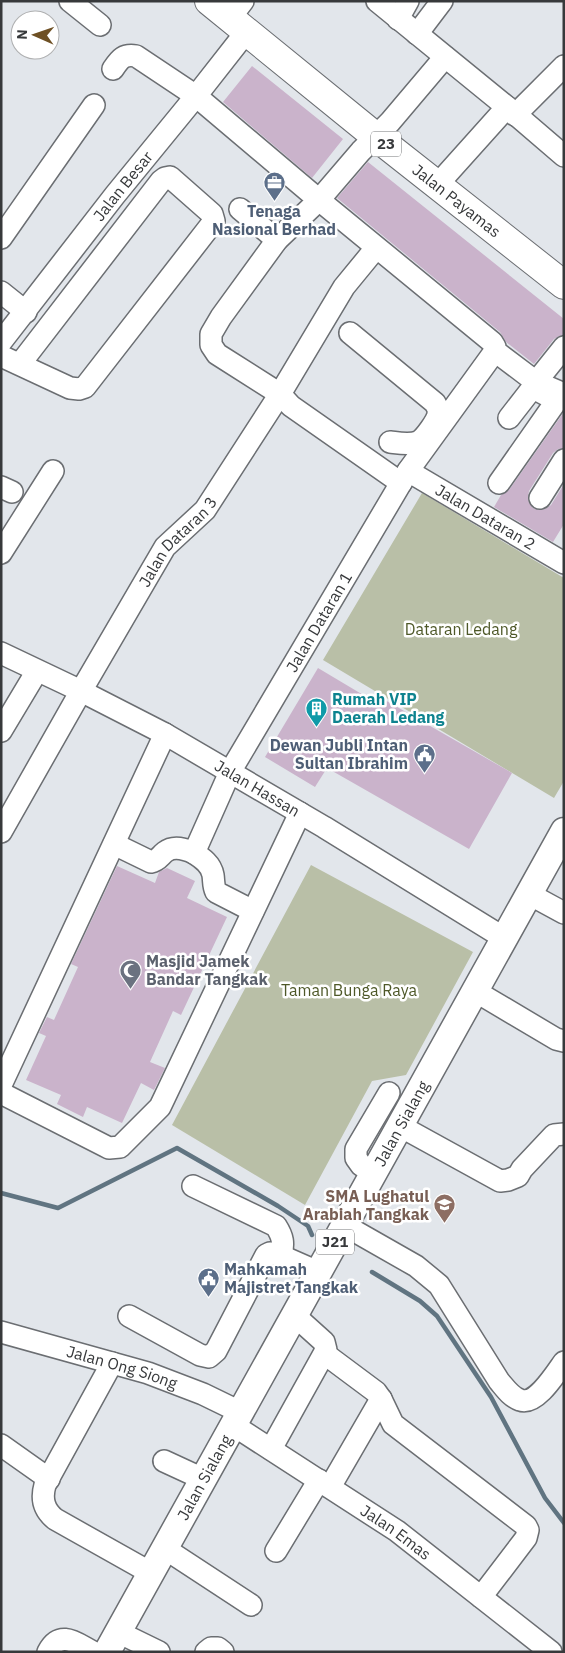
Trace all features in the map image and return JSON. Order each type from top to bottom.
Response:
[{"type":"highway","name":"Jalan Payamas","points":[[209,1],[240,17],[375,136],[564,285]]},
{"type":"main road","name":"Jalan Sialang","points":[[112,1642],[564,831]]},
{"type":"street","points":[[71,1],[100,25]]},
{"type":"street","points":[[377,1],[403,10],[417,34],[564,156]]},
{"type":"street","points":[[417,34],[442,1]]},
{"type":"street","name":"Jalan Besar","points":[[1,342],[115,195],[196,96],[240,17]]},
{"type":"street","points":[[113,69],[122,57],[128,55],[136,56],[196,96],[376,248],[492,342],[495,351],[536,382],[561,396]]},
{"type":"street","points":[[240,209],[277,240],[319,200],[375,136],[390,122],[445,57]]},
{"type":"street","points":[[438,184],[511,111],[562,71]]},
{"type":"street","points":[[1,238],[94,105]]},
{"type":"street","points":[[170,177],[212,214],[214,222],[85,387],[79,389],[70,388],[11,360],[165,178],[170,177]]},
{"type":"street","name":"Jalan Dataran 2","points":[[277,240],[221,317],[211,334],[212,345],[217,354],[280,394],[291,406],[404,477],[564,563]]},
{"type":"street","name":"Jalan Dataran 3","points":[[1,832],[165,547],[205,510],[280,394],[344,287],[376,248]]},
{"type":"street","points":[[1,292],[26,312]]},
{"type":"street","points":[[350,333],[435,403],[438,409],[438,416],[420,441],[408,444],[390,442]]},
{"type":"street","points":[[536,382],[564,347]]},
{"type":"street","name":"Jalan Dataran 1","points":[[194,852],[230,772],[404,477],[495,351]]},
{"type":"street","points":[[508,418],[530,391],[535,389],[561,396]]},
{"type":"street","points":[[499,483],[561,396]]},
{"type":"street","points":[[540,498],[564,460]]},
{"type":"street","points":[[1,553],[53,471]]},
{"type":"street","name":"Jalan Hassan","points":[[1,653],[165,734],[300,813],[504,938]]},
{"type":"street","points":[[1,731],[38,671]]},
{"type":"street","points":[[1,1085],[165,734]]},
{"type":"street","points":[[1,1092],[109,1148],[120,1147],[160,1107],[300,813]]},
{"type":"street","points":[[114,844],[151,862],[171,848],[194,852],[211,868],[213,886],[216,892],[253,911]]},
{"type":"street","points":[[529,894],[564,913]]},
{"type":"street","points":[[475,992],[556,1039],[564,1041]]},
{"type":"street","points":[[373,1173],[361,1165],[356,1158],[356,1149],[389,1092]]},
{"type":"street","points":[[400,1126],[500,1181],[518,1176],[522,1169],[554,1135],[564,1134]]},
{"type":"street","points":[[194,1186],[276,1226],[284,1246],[281,1256]]},
{"type":"street","points":[[344,1225],[416,1266],[439,1285],[499,1381],[510,1395],[518,1400],[530,1400],[544,1389],[564,1362]]},
{"type":"street","points":[[129,1316],[200,1355],[209,1357],[216,1351],[264,1258],[270,1253],[318,1272]]},
{"type":"street","points":[[272,1449],[325,1354],[326,1346],[324,1342],[294,1315]]},
{"type":"street","name":"Jalan Ong Siong","points":[[1,1332],[148,1373],[203,1394],[237,1418]]},
{"type":"street","points":[[325,1354],[376,1392],[393,1424],[526,1526],[528,1530],[526,1538],[481,1597]]},
{"type":"street","points":[[112,1363],[49,1480],[43,1493],[43,1500],[45,1508],[50,1514],[150,1573]]},
{"type":"street","points":[[276,1551],[381,1399]]},
{"type":"street","name":"Jalan Emas","points":[[237,1418],[272,1449],[397,1531],[551,1652]]},
{"type":"street","points":[[1,1445],[49,1480]]},
{"type":"street","points":[[164,1461],[203,1479]]},
{"type":"street","points":[[164,1548],[252,1605]]},
{"type":"street","points":[[48,1652],[54,1642],[66,1639],[93,1652]]},
{"type":"street","points":[[112,1642],[160,1652]]},
{"type":"street","points":[[206,1652],[211,1648],[218,1648],[223,1652]]},
{"type":"green space","name":"Dataran Ledang","points":[[422,493],[564,578],[564,781],[554,798],[323,660]]},
{"type":"green space","name":"Taman Bunga Raya","points":[[311,865],[473,952],[406,1075],[372,1081],[305,1205],[172,1125]]},
{"type":"building","points":[[252,66],[343,139],[312,178],[223,102]]},
{"type":"building","points":[[368,162],[564,319],[564,335],[554,339],[534,364],[506,342],[500,332],[337,198]]},
{"type":"building","points":[[564,412],[564,448],[558,449],[553,453],[529,491],[528,497],[529,503],[533,508],[545,509],[551,505],[564,484],[564,524],[553,542],[494,507],[501,495],[509,490]]},
{"type":"building","name":"Dewan Jubli Intan Sultan Ibrahim","points":[[318,668],[375,702],[378,696],[512,773],[469,849],[327,768],[315,787],[265,757]]},
{"type":"building","name":"Masjid Jamek Bandar Tangkak","points":[[117,866],[155,883],[159,872],[167,868],[195,881],[187,898],[227,917],[181,1015],[173,1011],[150,1062],[165,1068],[154,1090],[141,1083],[122,1123],[87,1107],[83,1117],[57,1104],[61,1095],[26,1080],[46,1036],[39,1033],[47,1017],[54,1020],[78,967],[71,964]]},
{"type":"waterway","points":[[1,1193],[58,1208],[177,1148],[278,1206],[308,1226],[312,1235]]},
{"type":"waterway","points":[[372,1272],[420,1301],[437,1316],[491,1397],[545,1498],[564,1523]]},
{"type":"place","name":"Tenaga Nasional Berhad","points":[[274,201]]},
{"type":"place","name":"Rumah VIP Daerah Ledang","points":[[316,727]]},
{"type":"place","name":"Dewan Jubli Intan Sultan Ibrahim","points":[[424,773]]},
{"type":"place","name":"Masjid Jamek Bandar Tangkak","points":[[130,989]]},
{"type":"place","name":"SMA Lughatul Arabiah Tangkak","points":[[445,1224]]},
{"type":"place","name":"Mahkamah Majistret Tangkak","points":[[208,1297]]}]
